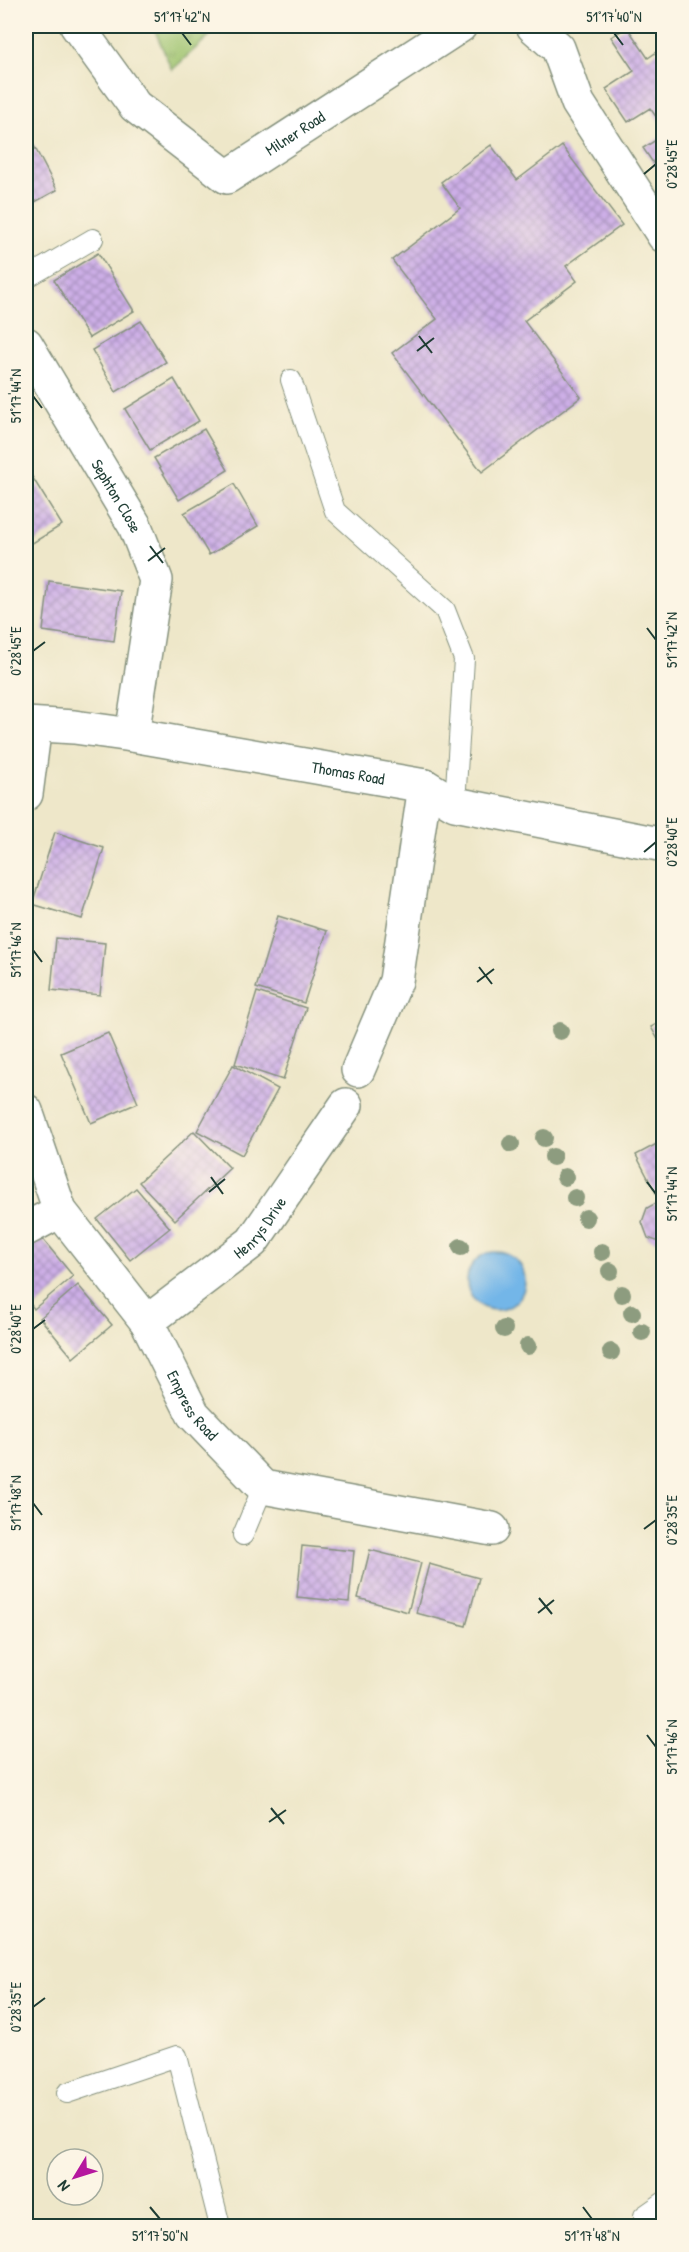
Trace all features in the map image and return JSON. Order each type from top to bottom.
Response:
[{"type":"street","name":"Milner Road","points":[[77,26],[135,106],[227,177],[460,26]]},
{"type":"street","points":[[533,26],[558,48],[578,103],[663,236]]},
{"type":"street","name":"Sephton Close","points":[[26,345],[135,526],[156,580],[132,735]]},
{"type":"street","points":[[26,794],[30,724]]},
{"type":"street","name":"Thomas Road","points":[[30,724],[132,735],[425,786],[455,804],[663,845]]},
{"type":"street","points":[[358,1070],[396,981],[425,786]]},
{"type":"street","name":"Henrys Drive","points":[[147,1322],[252,1242],[346,1105]]},
{"type":"street","name":"Empress Road","points":[[26,1111],[60,1211],[147,1322],[193,1414],[263,1487]]},
{"type":"street","points":[[26,1229],[60,1211]]},
{"type":"street","points":[[263,1487],[492,1529]]},
{"type":"lane","points":[[26,278],[93,238]]},
{"type":"lane","points":[[291,380],[336,511],[445,610],[464,659],[455,804]]},
{"type":"lane","points":[[243,1535],[263,1487]]},
{"type":"lane","points":[[67,2093],[177,2056],[220,2226]]},
{"type":"lane","points":[[644,2216],[663,2202]]},
{"type":"green space","points":[[153,26],[220,26],[172,70]]},
{"type":"water","points":[[490,1252],[502,1252],[517,1260],[525,1275],[525,1287],[517,1302],[502,1310],[490,1310],[475,1302],[467,1287],[467,1275],[475,1260]]},
{"type":"building","points":[[627,27],[648,58],[664,47],[664,128],[650,108],[628,122],[606,89],[634,71],[611,37]]},
{"type":"building","points":[[664,135],[664,179],[643,148]]},
{"type":"building","points":[[33,144],[57,190],[26,207],[26,148]]},
{"type":"building","points":[[491,145],[517,180],[562,146],[622,225],[566,266],[577,281],[524,321],[581,397],[482,472],[392,353],[437,319],[392,260],[460,208],[441,182]]},
{"type":"building","points":[[98,253],[134,311],[89,338],[54,280]]},
{"type":"building","points":[[141,321],[166,362],[116,392],[92,350]]},
{"type":"building","points":[[174,379],[199,421],[150,450],[125,409]]},
{"type":"building","points":[[204,429],[228,470],[179,500],[154,458]]},
{"type":"building","points":[[26,467],[62,525],[26,547]]},
{"type":"building","points":[[234,484],[258,526],[209,555],[184,513]]},
{"type":"building","points":[[49,581],[121,591],[114,641],[43,631]]},
{"type":"building","points":[[55,832],[104,848],[82,919],[32,904]]},
{"type":"building","points":[[278,916],[327,931],[304,1003],[256,988]]},
{"type":"building","points":[[56,938],[105,943],[100,995],[51,990]]},
{"type":"building","points":[[257,992],[306,1008],[283,1080],[235,1064]]},
{"type":"building","points":[[664,1020],[664,1050],[651,1027]]},
{"type":"building","points":[[108,1033],[138,1103],[91,1123],[61,1053]]},
{"type":"building","points":[[233,1065],[278,1089],[242,1155],[197,1131]]},
{"type":"building","points":[[194,1131],[230,1168],[175,1220],[139,1182]]},
{"type":"building","points":[[664,1140],[664,1242],[662,1243],[648,1238],[642,1222],[647,1208],[660,1201],[636,1155]]},
{"type":"building","points":[[136,1188],[170,1228],[130,1260],[97,1219]]},
{"type":"building","points":[[40,1236],[73,1276],[34,1309],[26,1298],[26,1248]]},
{"type":"building","points":[[78,1285],[112,1325],[73,1358],[40,1318]]},
{"type":"building","points":[[302,1546],[354,1551],[349,1602],[297,1597]]},
{"type":"building","points":[[370,1550],[421,1563],[408,1612],[358,1598]]},
{"type":"building","points":[[429,1564],[479,1578],[466,1626],[416,1613]]}]
